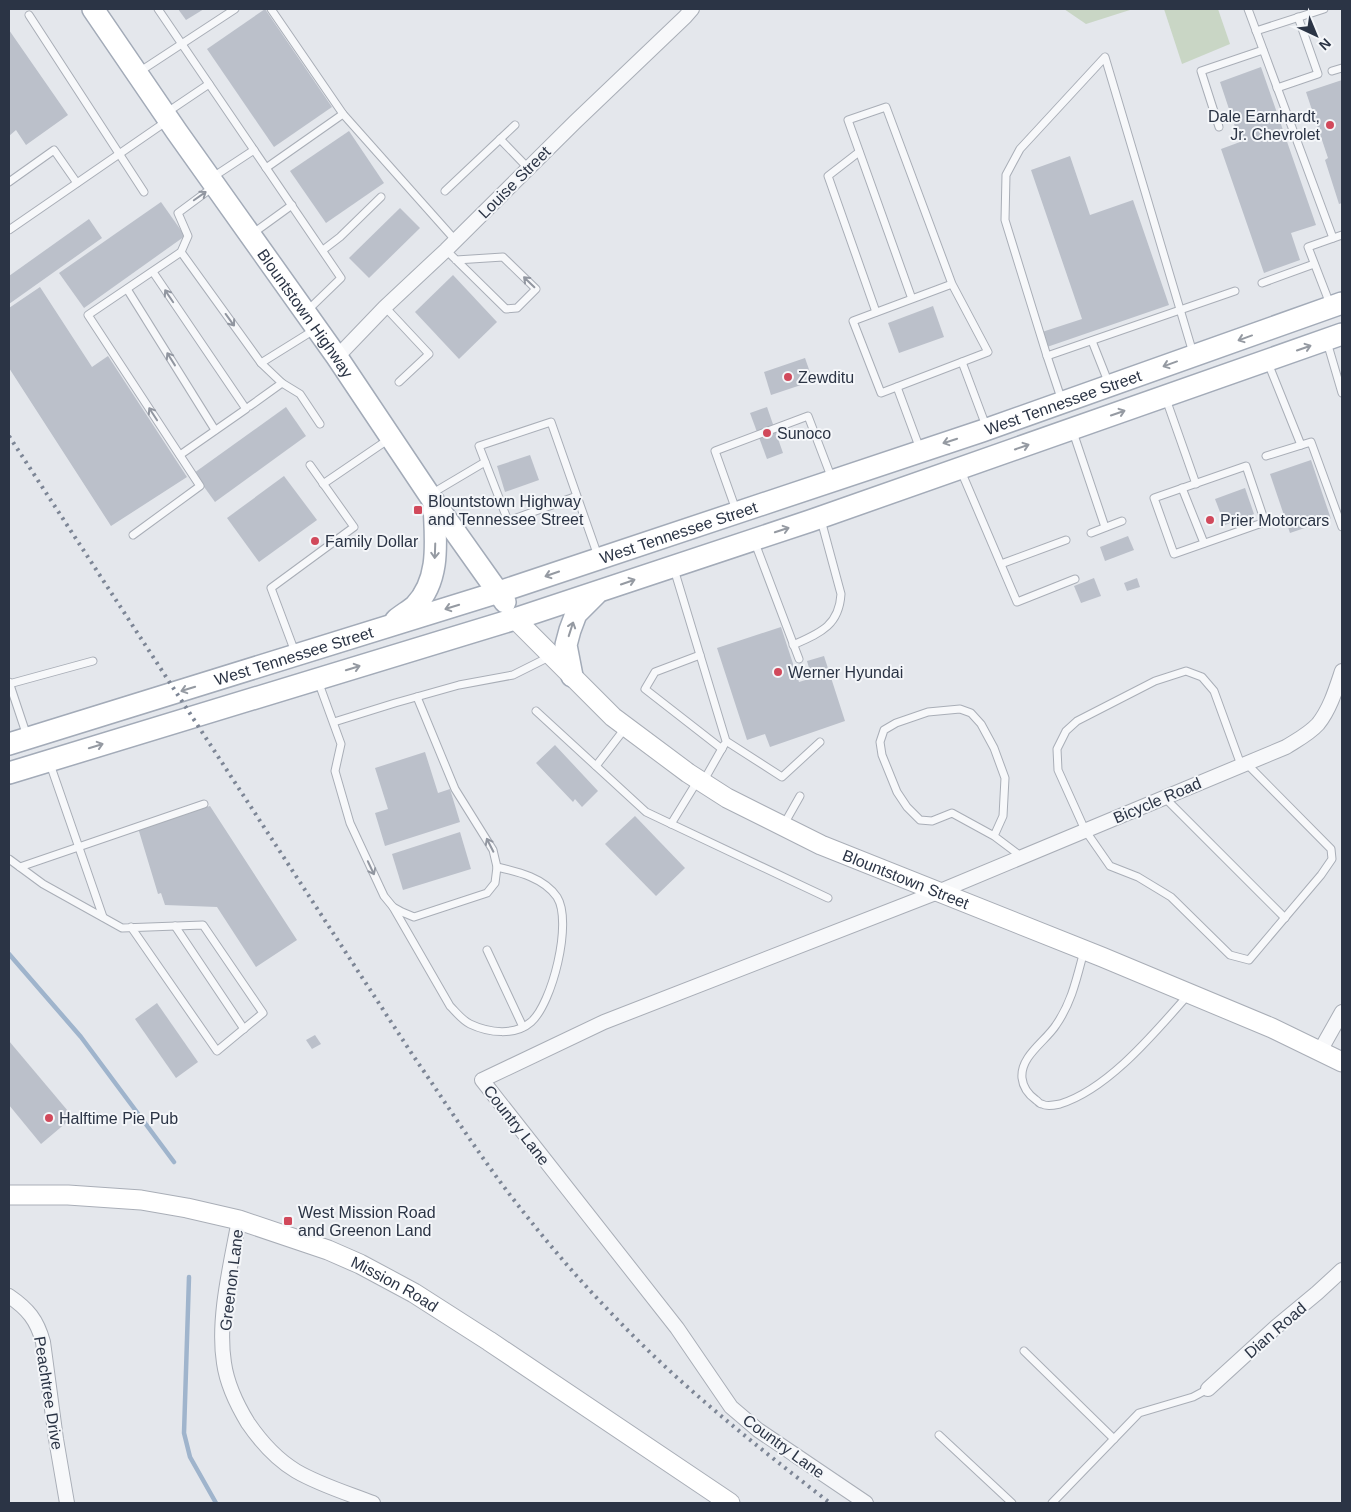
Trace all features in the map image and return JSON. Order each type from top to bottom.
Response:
[{"type":"main road","name":"Blountstown Highway","points":[[96,10],[166,117],[337,357],[431,498],[499,592],[516,619]]},
{"type":"main road","name":"West Tennessee Street","points":[[18,741],[499,592],[987,429],[1336,305]]},
{"type":"main road","name":"West Tennessee Street","points":[[9,773],[516,619],[754,540],[1334,337]]},
{"type":"main road","points":[[1062,402],[1072,429]]},
{"type":"main road","points":[[386,627],[415,606],[426,592],[436,553],[431,498]]},
{"type":"main road","points":[[572,676],[566,645],[570,630],[576,614],[598,592]]},
{"type":"main road","name":"Blountstown Street","points":[[516,619],[613,717],[727,798],[821,845],[1084,950],[1272,1028],[1342,1062]]},
{"type":"main road","name":"Mission Road","points":[[9,1195],[68,1195],[142,1200],[239,1220],[328,1250],[360,1264],[414,1293],[489,1340],[730,1503]]},
{"type":"street","name":"Louise Street","points":[[337,357],[385,308],[453,250],[528,168],[692,9]]},
{"type":"street","name":"Bicycle Road","points":[[938,892],[1244,764],[1303,737],[1317,726],[1332,699],[1342,671]]},
{"type":"street","name":"Country Lane","points":[[866,1503],[758,1430],[731,1407],[676,1328],[482,1080],[604,1022],[938,892]]},
{"type":"street","points":[[1320,1051],[1342,1012]]},
{"type":"street","name":"Greenon Lane","points":[[239,1220],[223,1327],[224,1363],[231,1389],[244,1416],[257,1435],[277,1457],[321,1484],[373,1503]]},
{"type":"street","name":"Dian Road","points":[[1208,1389],[1342,1270]]},
{"type":"street","name":"Peachtree Drive","points":[[9,1296],[31,1314],[39,1327],[43,1342],[67,1503]]},
{"type":"lane","points":[[158,9],[341,278],[311,320],[261,363]]},
{"type":"lane","points":[[137,74],[236,9]]},
{"type":"lane","points":[[272,9],[343,114],[453,250],[506,309],[517,308],[536,289],[503,257],[453,250]]},
{"type":"lane","points":[[1248,9],[1333,238]]},
{"type":"lane","points":[[1256,31],[1324,9]]},
{"type":"lane","points":[[29,15],[144,192]]},
{"type":"lane","points":[[1277,88],[1318,74],[1298,17]]},
{"type":"lane","points":[[1219,127],[1201,71],[1263,50]]},
{"type":"lane","points":[[1062,402],[1005,220],[1006,175],[1020,149],[1106,57],[1194,356]]},
{"type":"lane","points":[[1332,71],[1342,68]]},
{"type":"lane","points":[[9,230],[119,154],[209,84]]},
{"type":"lane","points":[[912,299],[848,120],[886,107],[952,284],[988,352],[881,393],[853,321],[876,312],[912,299],[952,284]]},
{"type":"lane","points":[[266,168],[343,114]]},
{"type":"lane","points":[[446,191],[515,125]]},
{"type":"lane","points":[[500,139],[528,168]]},
{"type":"lane","points":[[9,182],[54,150],[77,183]]},
{"type":"lane","points":[[133,535],[200,486],[88,314],[181,252],[188,236],[178,213],[254,150]]},
{"type":"lane","points":[[859,152],[828,176],[876,312]]},
{"type":"lane","points":[[322,250],[340,237],[381,197]]},
{"type":"lane","points":[[250,235],[292,205]]},
{"type":"lane","points":[[1336,305],[1314,264],[1308,247],[1342,235]]},
{"type":"lane","points":[[181,252],[261,363],[282,383],[300,394],[320,424]]},
{"type":"lane","points":[[1262,283],[1314,264]]},
{"type":"lane","points":[[152,272],[248,407]]},
{"type":"lane","points":[[127,289],[215,430]]},
{"type":"lane","points":[[1047,356],[1235,291]]},
{"type":"lane","points":[[385,308],[429,354],[399,382]]},
{"type":"lane","points":[[1334,337],[1342,392]]},
{"type":"lane","points":[[1092,341],[1110,386]]},
{"type":"lane","points":[[1266,361],[1301,445]]},
{"type":"lane","points":[[962,362],[987,429]]},
{"type":"lane","points":[[180,455],[282,383]]},
{"type":"lane","points":[[897,387],[921,451]]},
{"type":"lane","points":[[1165,396],[1196,484]]},
{"type":"lane","points":[[737,513],[715,451],[808,416],[832,481]]},
{"type":"lane","points":[[577,496],[508,521],[478,446],[551,422],[577,496],[598,559]]},
{"type":"lane","points":[[1072,429],[1105,527]]},
{"type":"lane","points":[[323,484],[392,438]]},
{"type":"lane","points":[[1266,456],[1311,442],[1342,527]]},
{"type":"lane","points":[[431,498],[485,462]]},
{"type":"lane","points":[[296,655],[271,588],[354,527],[310,465]]},
{"type":"lane","points":[[1246,466],[1265,522],[1174,554],[1154,498],[1182,488],[1246,466]]},
{"type":"lane","points":[[960,468],[1017,602],[1075,579]]},
{"type":"lane","points":[[1182,488],[1204,544]]},
{"type":"lane","points":[[793,645],[826,629],[833,620],[840,604],[841,594],[820,517]]},
{"type":"lane","points":[[1091,533],[1122,521]]},
{"type":"lane","points":[[754,540],[799,659]]},
{"type":"lane","points":[[1001,564],[1066,540]]},
{"type":"lane","points":[[673,566],[726,741],[782,777],[820,742]]},
{"type":"lane","points":[[334,722],[460,685],[512,675],[552,655]]},
{"type":"lane","points":[[700,655],[655,672],[645,689],[722,749]]},
{"type":"lane","points":[[18,741],[9,683],[93,661]]},
{"type":"lane","points":[[1186,671],[1202,677],[1214,692],[1244,764],[1331,849],[1332,859],[1321,875],[1249,960],[1230,955],[1171,897],[1138,877],[1110,866],[1085,830],[1058,770],[1057,749],[1066,731],[1077,721],[1155,681],[1186,671]]},
{"type":"lane","points":[[317,679],[341,744],[335,771],[350,824],[384,896],[393,907],[450,1006],[469,1024],[501,1032],[513,1032],[530,1024],[538,1016],[551,985],[558,960],[563,917],[561,905],[556,896],[543,883],[522,873],[498,867]]},
{"type":"lane","points":[[393,907],[414,917],[487,893],[495,883],[498,867],[493,850],[455,789],[417,697]]},
{"type":"lane","points":[[994,836],[1003,816],[1005,778],[994,748],[981,724],[971,713],[960,709],[928,712],[896,723],[884,730],[880,742],[882,755],[897,792],[907,807],[920,820],[932,821],[952,813],[994,836],[1022,857]]},
{"type":"lane","points":[[536,711],[646,812],[828,898]]},
{"type":"lane","points":[[596,766],[626,727]]},
{"type":"lane","points":[[671,824],[726,741]]},
{"type":"lane","points":[[49,761],[103,917]]},
{"type":"lane","points":[[783,826],[800,796]]},
{"type":"lane","points":[[1164,797],[1285,918]]},
{"type":"lane","points":[[20,867],[204,804]]},
{"type":"lane","points":[[9,859],[43,884],[122,928],[131,927],[175,926],[203,924],[263,1013],[217,1051],[131,927]]},
{"type":"lane","points":[[175,926],[244,1029]]},
{"type":"lane","points":[[487,950],[523,1027]]},
{"type":"lane","points":[[1084,950],[1069,1004],[1055,1027],[1033,1050],[1024,1067],[1022,1078],[1026,1090],[1042,1105],[1055,1105],[1073,1100],[1092,1089],[1135,1053],[1190,994]]},
{"type":"lane","points":[[1024,1351],[1114,1439]]},
{"type":"lane","points":[[1052,1503],[1138,1413],[1193,1396],[1208,1389]]},
{"type":"lane","points":[[939,1435],[1012,1503]]},
{"type":"green space","points":[[1064,9],[1133,9],[1086,24]]},
{"type":"green space","points":[[1164,9],[1218,9],[1230,44],[1182,64]]},
{"type":"building","points":[[178,9],[204,9],[186,20]]},
{"type":"building","points":[[265,9],[332,107],[274,147],[207,49]]},
{"type":"building","points":[[9,30],[68,115],[26,145],[16,130],[9,136]]},
{"type":"building","points":[[1261,67],[1316,225],[1291,233],[1300,260],[1264,273],[1221,149],[1240,142],[1220,82]]},
{"type":"building","name":"Dale Earnhardt, Jr. Chevrolet","points":[[1342,80],[1342,203],[1339,204],[1325,160],[1328,158],[1306,92]]},
{"type":"building","points":[[349,131],[384,183],[326,223],[290,171]]},
{"type":"building","points":[[1070,156],[1090,215],[1133,200],[1169,305],[1047,347],[1042,332],[1082,319],[1031,170]]},
{"type":"building","points":[[161,202],[185,236],[84,308],[59,273]]},
{"type":"building","points":[[400,208],[420,228],[369,278],[349,258]]},
{"type":"building","points":[[89,219],[102,238],[9,304],[9,276]]},
{"type":"building","points":[[453,275],[497,322],[459,359],[415,312]]},
{"type":"building","points":[[40,287],[92,367],[108,356],[187,477],[111,526],[9,368],[9,308]]},
{"type":"building","points":[[933,306],[944,337],[899,353],[888,323]]},
{"type":"building","name":"Zewditu","points":[[805,358],[813,381],[771,395],[764,372]]},
{"type":"building","points":[[286,407],[306,436],[215,502],[194,473]]},
{"type":"building","name":"Sunoco","points":[[767,407],[783,453],[767,459],[750,413]]},
{"type":"building","points":[[530,455],[539,480],[505,492],[497,466]]},
{"type":"building","points":[[1311,460],[1331,519],[1290,533],[1270,474]]},
{"type":"building","points":[[284,476],[317,520],[259,562],[227,518]]},
{"type":"building","points":[[1245,488],[1254,514],[1225,525],[1215,499]]},
{"type":"building","points":[[1128,536],[1134,550],[1105,561],[1100,547]]},
{"type":"building","points":[[1094,578],[1101,596],[1081,603],[1074,586]]},
{"type":"building","points":[[1137,578],[1140,587],[1127,591],[1124,583]]},
{"type":"building","points":[[781,627],[799,682],[812,678],[807,661],[824,656],[845,721],[770,747],[765,734],[747,740],[717,648]]},
{"type":"building","points":[[555,745],[598,791],[582,807],[575,799],[573,802],[536,763]]},
{"type":"building","points":[[425,752],[438,793],[450,789],[460,822],[385,846],[375,813],[388,809],[375,768]]},
{"type":"building","points":[[210,806],[297,940],[256,967],[217,907],[165,905],[161,893],[158,894],[138,828]]},
{"type":"building","points":[[635,816],[685,868],[656,896],[605,844]]},
{"type":"building","points":[[460,832],[471,869],[403,890],[392,854]]},
{"type":"building","points":[[157,1003],[198,1062],[176,1078],[135,1019]]},
{"type":"building","points":[[315,1035],[321,1044],[312,1049],[306,1040]]},
{"type":"building","points":[[9,1041],[73,1117],[41,1144],[9,1105]]},
{"type":"waterway","points":[[9,954],[81,1037],[174,1162]]},
{"type":"waterway","points":[[189,1277],[184,1433],[190,1457],[216,1503]]},
{"type":"railway","points":[[9,436],[412,1054],[479,1152],[532,1223],[601,1302],[664,1366],[773,1459],[830,1503]]},
{"type":"place","name":"Dale Earnhardt, Jr. Chevrolet","points":[[1330,125]]},
{"type":"place","name":"Zewditu","points":[[788,377]]},
{"type":"place","name":"Sunoco","points":[[767,433]]},
{"type":"place","name":"Blountstown Highway and Tennessee Street","points":[[418,510]]},
{"type":"place","name":"Prier Motorcars","points":[[1210,520]]},
{"type":"place","name":"Family Dollar","points":[[315,541]]},
{"type":"place","name":"Werner Hyundai","points":[[778,672]]},
{"type":"place","name":"Halftime Pie Pub","points":[[49,1118]]},
{"type":"place","name":"West Mission Road and Greenon Land","points":[[288,1221]]}]
